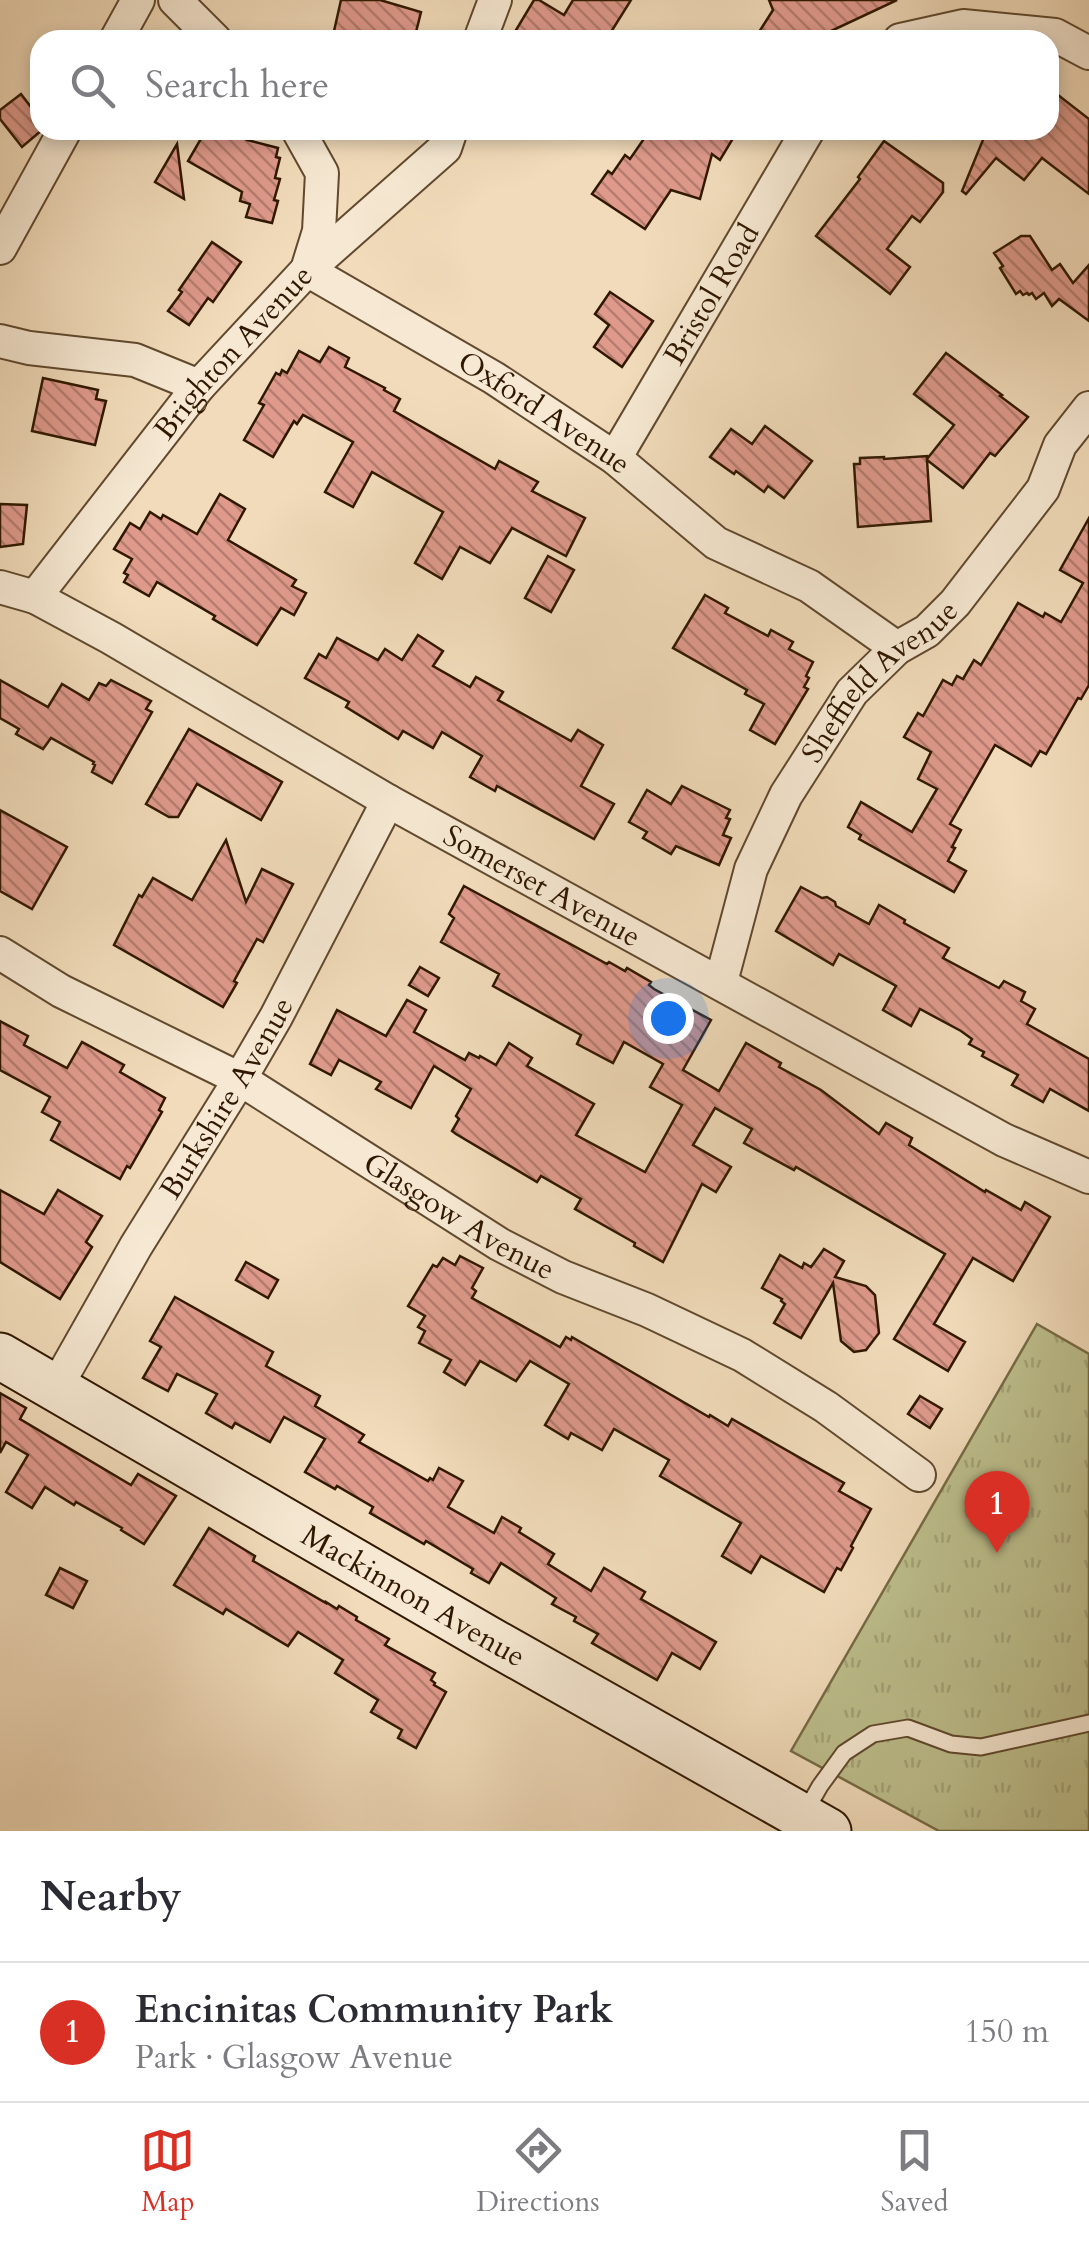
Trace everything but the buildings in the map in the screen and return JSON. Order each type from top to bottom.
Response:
[{"type":"street","points":[[122,30],[138,0]]},
{"type":"street","points":[[175,0],[205,30]]},
{"type":"street","points":[[484,30],[495,0]]},
{"type":"street","points":[[945,30],[963,26],[1000,30]]},
{"type":"street","points":[[1059,38],[1089,53]]},
{"type":"street","points":[[0,248],[60,140]]},
{"type":"street","points":[[304,140],[322,173],[318,231],[307,270]]},
{"type":"street","name":"Brighton Avenue","points":[[36,597],[199,386],[307,270],[445,148],[448,140]]},
{"type":"street","name":"Bristol Road","points":[[615,458],[802,140]]},
{"type":"street","name":"Oxford Avenue","points":[[307,270],[494,378],[615,458],[716,543],[808,586],[897,648]]},
{"type":"street","points":[[10,341],[135,360],[199,386]]},
{"type":"street","name":"Sheffield Avenue","points":[[722,982],[751,869],[786,795],[852,692],[897,648],[927,631],[955,603],[1043,489],[1060,446],[1089,408]]},
{"type":"street","name":"Somerset Avenue","points":[[0,587],[36,597],[388,800],[1004,1140],[1089,1176]]},
{"type":"street","name":"Burkshire Avenue","points":[[56,1390],[136,1246],[276,1016],[388,800]]},
{"type":"street","name":"Glasgow Avenue","points":[[0,954],[61,991],[240,1079],[499,1244],[563,1277],[646,1310],[742,1356],[826,1407],[919,1475]]},
{"type":"street","name":"Mackinnon Avenue","points":[[0,1356],[815,1824]]},
{"type":"lane","points":[[815,1824],[820,1786],[844,1754],[872,1734],[908,1728],[951,1744],[981,1747],[1089,1724]]},
{"type":"green space","points":[[1037,1324],[1089,1354],[1089,1831],[939,1831],[791,1751]]},
{"type":"place","name":"Encinitas Community Park","points":[[997,1553]]}]
